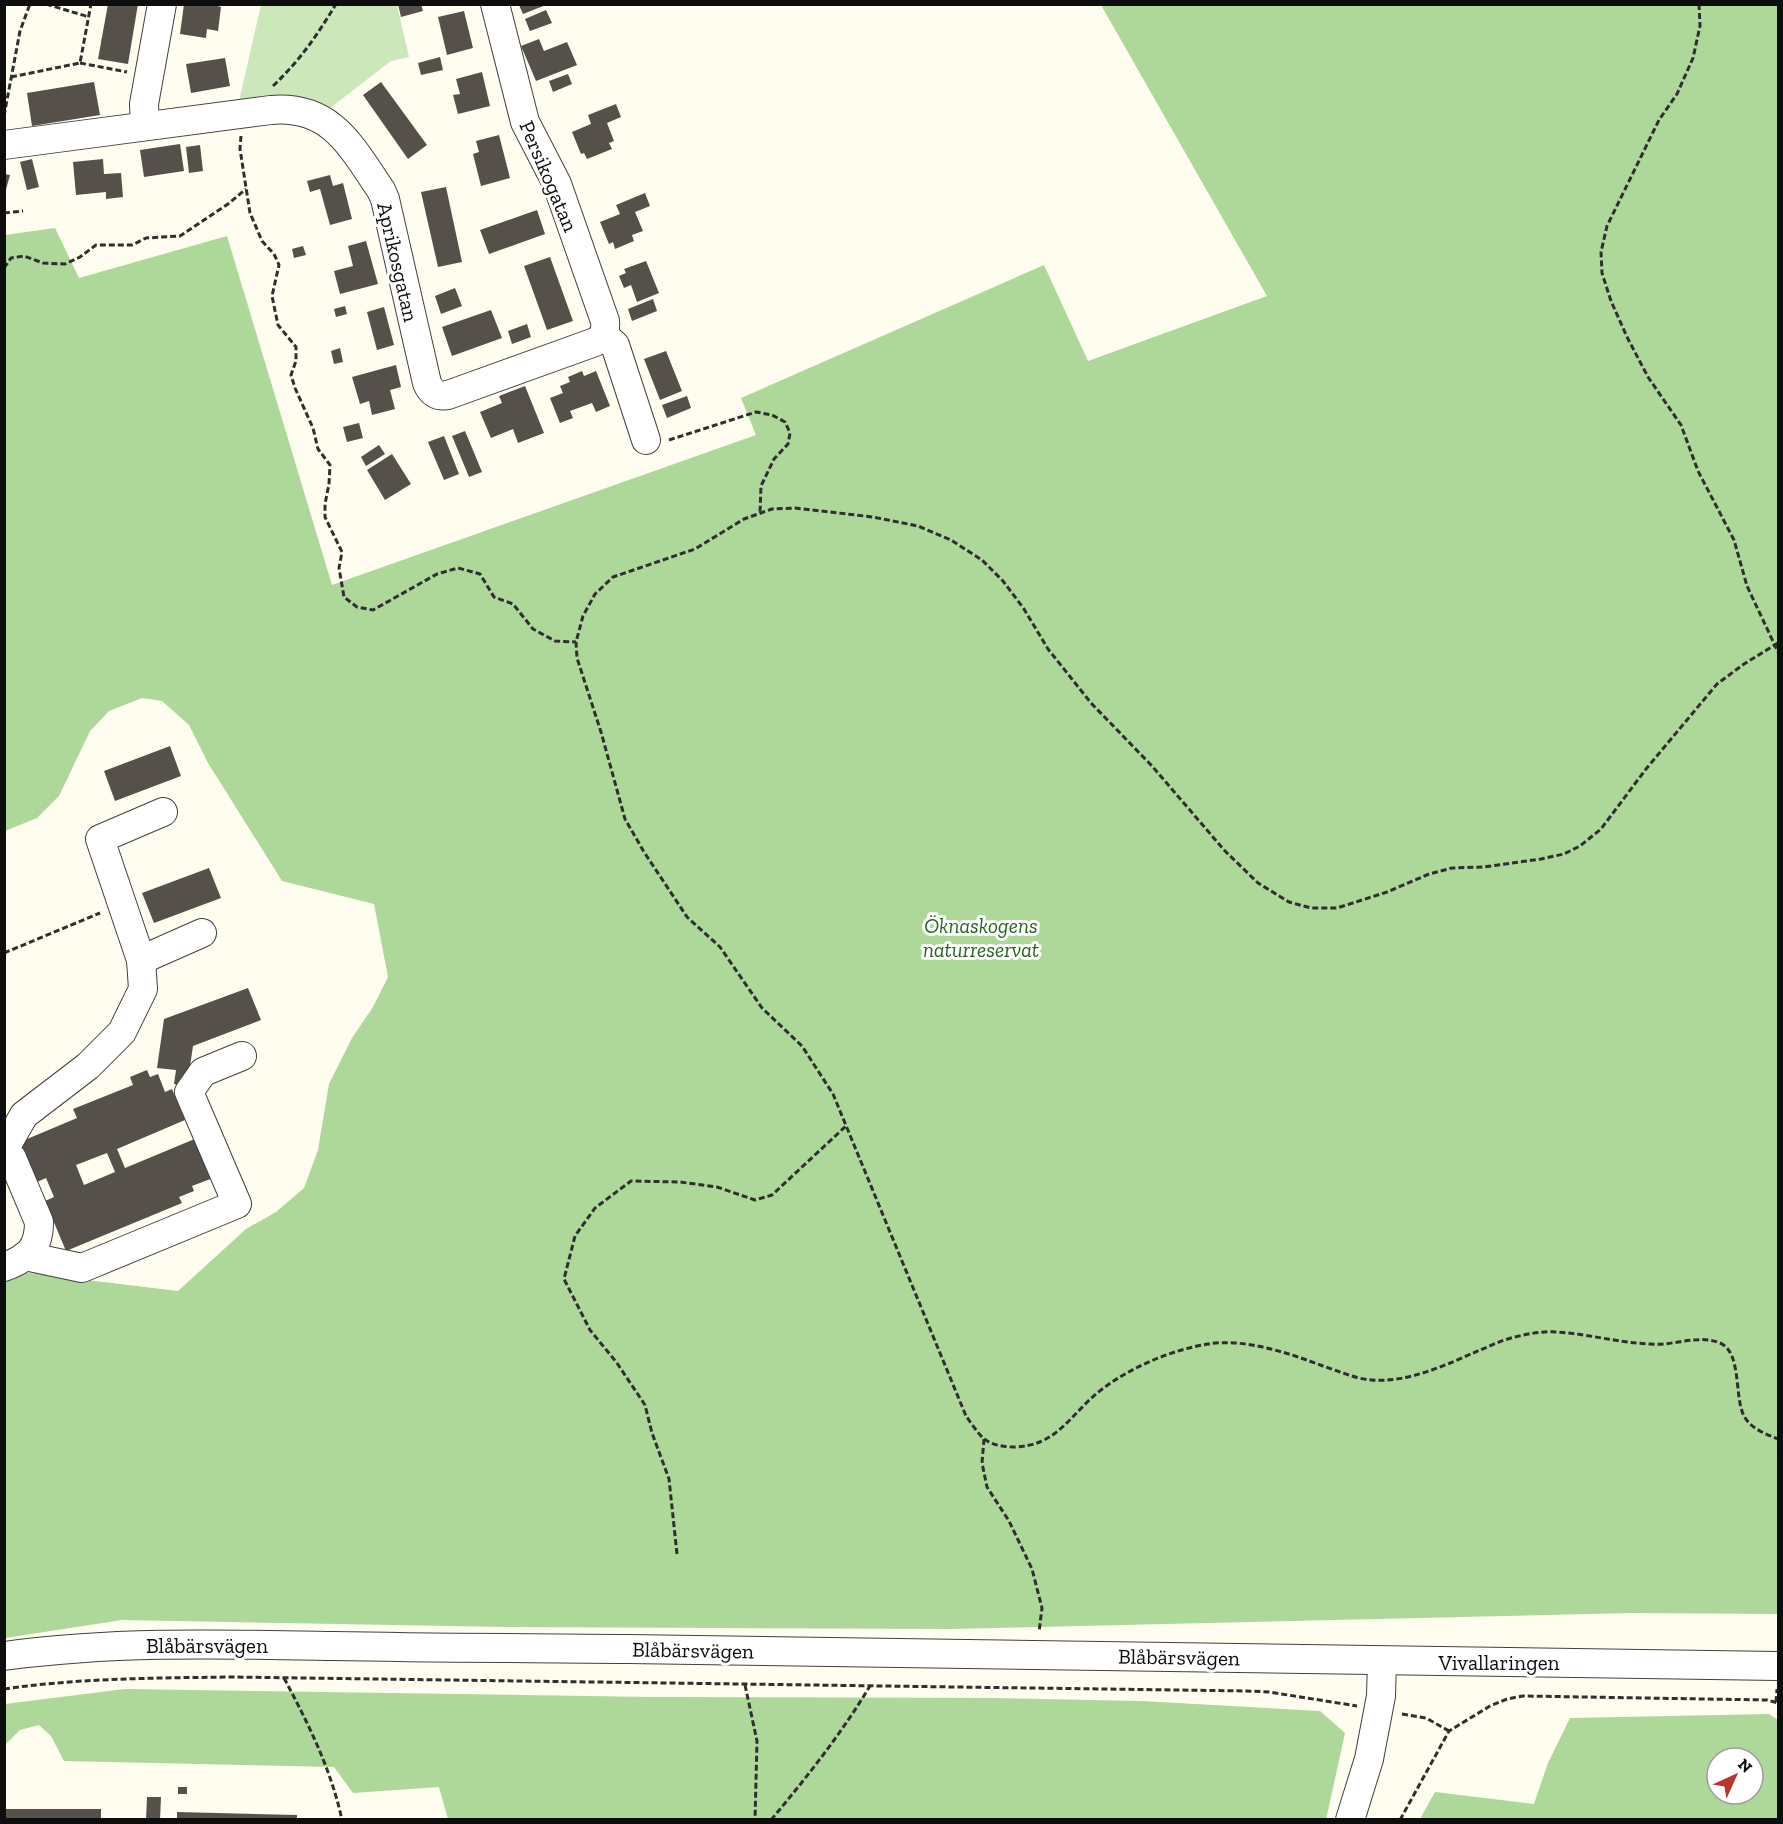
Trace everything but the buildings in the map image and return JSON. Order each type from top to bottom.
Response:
[{"type":"street","points":[[145,126],[144,104],[162,4]]},
{"type":"street","name":"Persikogatan","points":[[495,4],[525,122],[560,193],[605,321],[606,328],[599,339]]},
{"type":"street","name":"Aprikosgatan","points":[[4,145],[249,112],[295,110],[324,120],[344,137],[381,190],[385,199],[427,383],[429,389],[435,394],[448,395],[599,339]]},
{"type":"street","points":[[599,339],[615,345],[646,440]]},
{"type":"street","points":[[15,1262],[34,1248],[39,1233],[39,1222],[12,1158],[4,1150],[24,1115],[88,1066],[122,1032],[143,989],[141,960],[100,839],[163,812]]},
{"type":"street","points":[[141,960],[202,933]]},
{"type":"street","points":[[15,1262],[82,1268],[237,1204],[189,1092],[203,1072],[243,1056]]},
{"type":"street","name":"Blåbärsvägen","points":[[4,1656],[91,1647],[225,1644],[1382,1661]]},
{"type":"street","points":[[1350,1820],[1369,1759],[1381,1696],[1382,1661]]},
{"type":"street","name":"Vivallaringen","points":[[1382,1661],[1779,1666]]},
{"type":"path","points":[[4,116],[20,31],[30,4]]},
{"type":"path","points":[[46,4],[89,17]]},
{"type":"path","points":[[80,63],[91,4]]},
{"type":"path","points":[[336,4],[297,63],[249,112],[241,132],[240,149],[250,213],[262,241],[274,254],[279,265],[272,296],[278,325],[296,347],[296,361],[291,375],[313,428],[318,449],[330,465],[325,517],[342,552],[339,568],[344,597],[357,607],[374,610],[437,574],[458,568],[480,574],[494,597],[513,604],[533,629],[555,641],[576,642]]},
{"type":"path","points":[[1699,4],[1700,26],[1693,58],[1677,94],[1650,138],[1607,226],[1601,252],[1602,273],[1611,301],[1627,337],[1648,377],[1681,425],[1698,471],[1734,540],[1747,586],[1779,652]]},
{"type":"path","points":[[11,77],[80,63],[149,77]]},
{"type":"path","points":[[4,268],[11,258],[24,256],[43,263],[65,264],[80,257],[96,245],[132,245],[146,238],[180,236],[228,204],[246,188]]},
{"type":"path","points":[[4,213],[23,211]]},
{"type":"path","points":[[646,440],[664,442],[756,412],[772,415],[785,422],[790,433],[788,444],[774,459],[761,486],[760,513]]},
{"type":"path","points":[[1777,644],[1744,664],[1718,684],[1646,769],[1601,829],[1580,846],[1564,854],[1541,859],[1484,867],[1452,868],[1429,874],[1388,892],[1337,908],[1311,908],[1289,902],[1258,884],[1225,851],[1152,766],[1091,703],[1048,649],[1024,609],[1003,581],[982,560],[951,540],[918,526],[873,517],[795,508],[772,509],[760,513],[744,519],[695,549],[613,577],[595,594],[583,616],[576,642],[581,674],[601,732],[625,819],[687,917],[720,947],[762,1008],[802,1046],[833,1094],[966,1416],[984,1439],[1002,1447],[1026,1447],[1049,1439],[1100,1390],[1121,1376],[1154,1360],[1209,1344],[1234,1343],[1286,1352],[1353,1376],[1373,1380],[1415,1374],[1508,1339],[1557,1332],[1610,1341],[1653,1345],[1704,1339],[1723,1344],[1731,1352],[1735,1364],[1737,1394],[1744,1417],[1758,1431],[1779,1439]]},
{"type":"path","points":[[4,953],[122,903]]},
{"type":"path","points":[[677,1554],[669,1479],[652,1433],[645,1405],[590,1330],[564,1279],[575,1236],[595,1208],[631,1181],[680,1182],[717,1187],[755,1200],[772,1195],[846,1126]]},
{"type":"path","points":[[984,1439],[982,1463],[987,1487],[1009,1521],[1032,1569],[1041,1608],[1039,1634],[1030,1656]]},
{"type":"path","points":[[4,1689],[130,1678],[745,1684],[1246,1691],[1269,1692],[1357,1707]]},
{"type":"path","points":[[284,1678],[312,1733],[337,1797],[342,1820]]},
{"type":"path","points":[[745,1684],[757,1741],[755,1820]]},
{"type":"path","points":[[771,1820],[812,1771],[870,1686]]},
{"type":"path","points":[[1400,1820],[1449,1731],[1490,1706],[1507,1699],[1523,1696],[1779,1702]]},
{"type":"path","points":[[1401,1714],[1426,1718],[1449,1731]]},
{"type":"green space","points":[[261,5],[397,5],[409,57],[391,61],[330,108],[308,98],[239,101]]},
{"type":"green space","name":"Öknaskogens naturreservat","points":[[1101,5],[1778,5],[1778,1614],[1632,1613],[953,1629],[507,1627],[122,1620],[5,1638],[5,1274],[29,1273],[178,1291],[246,1229],[276,1212],[304,1188],[318,1150],[329,1084],[352,1038],[373,1007],[388,977],[374,904],[282,881],[208,763],[189,725],[162,701],[142,698],[109,711],[90,731],[59,796],[37,818],[5,831],[5,235],[55,228],[79,278],[227,236],[332,585],[756,435],[741,398],[1044,265],[1088,361],[1267,296]]},
{"type":"green space","points":[[125,1689],[1141,1701],[1320,1711],[1345,1733],[1326,1820],[448,1819],[439,1787],[353,1793],[334,1767],[64,1761],[51,1736],[39,1725],[20,1730],[5,1745],[5,1704]]},
{"type":"green space","points":[[1769,1714],[1778,1720],[1778,1819],[1420,1819],[1435,1792],[1534,1804],[1548,1763],[1570,1718]]}]
